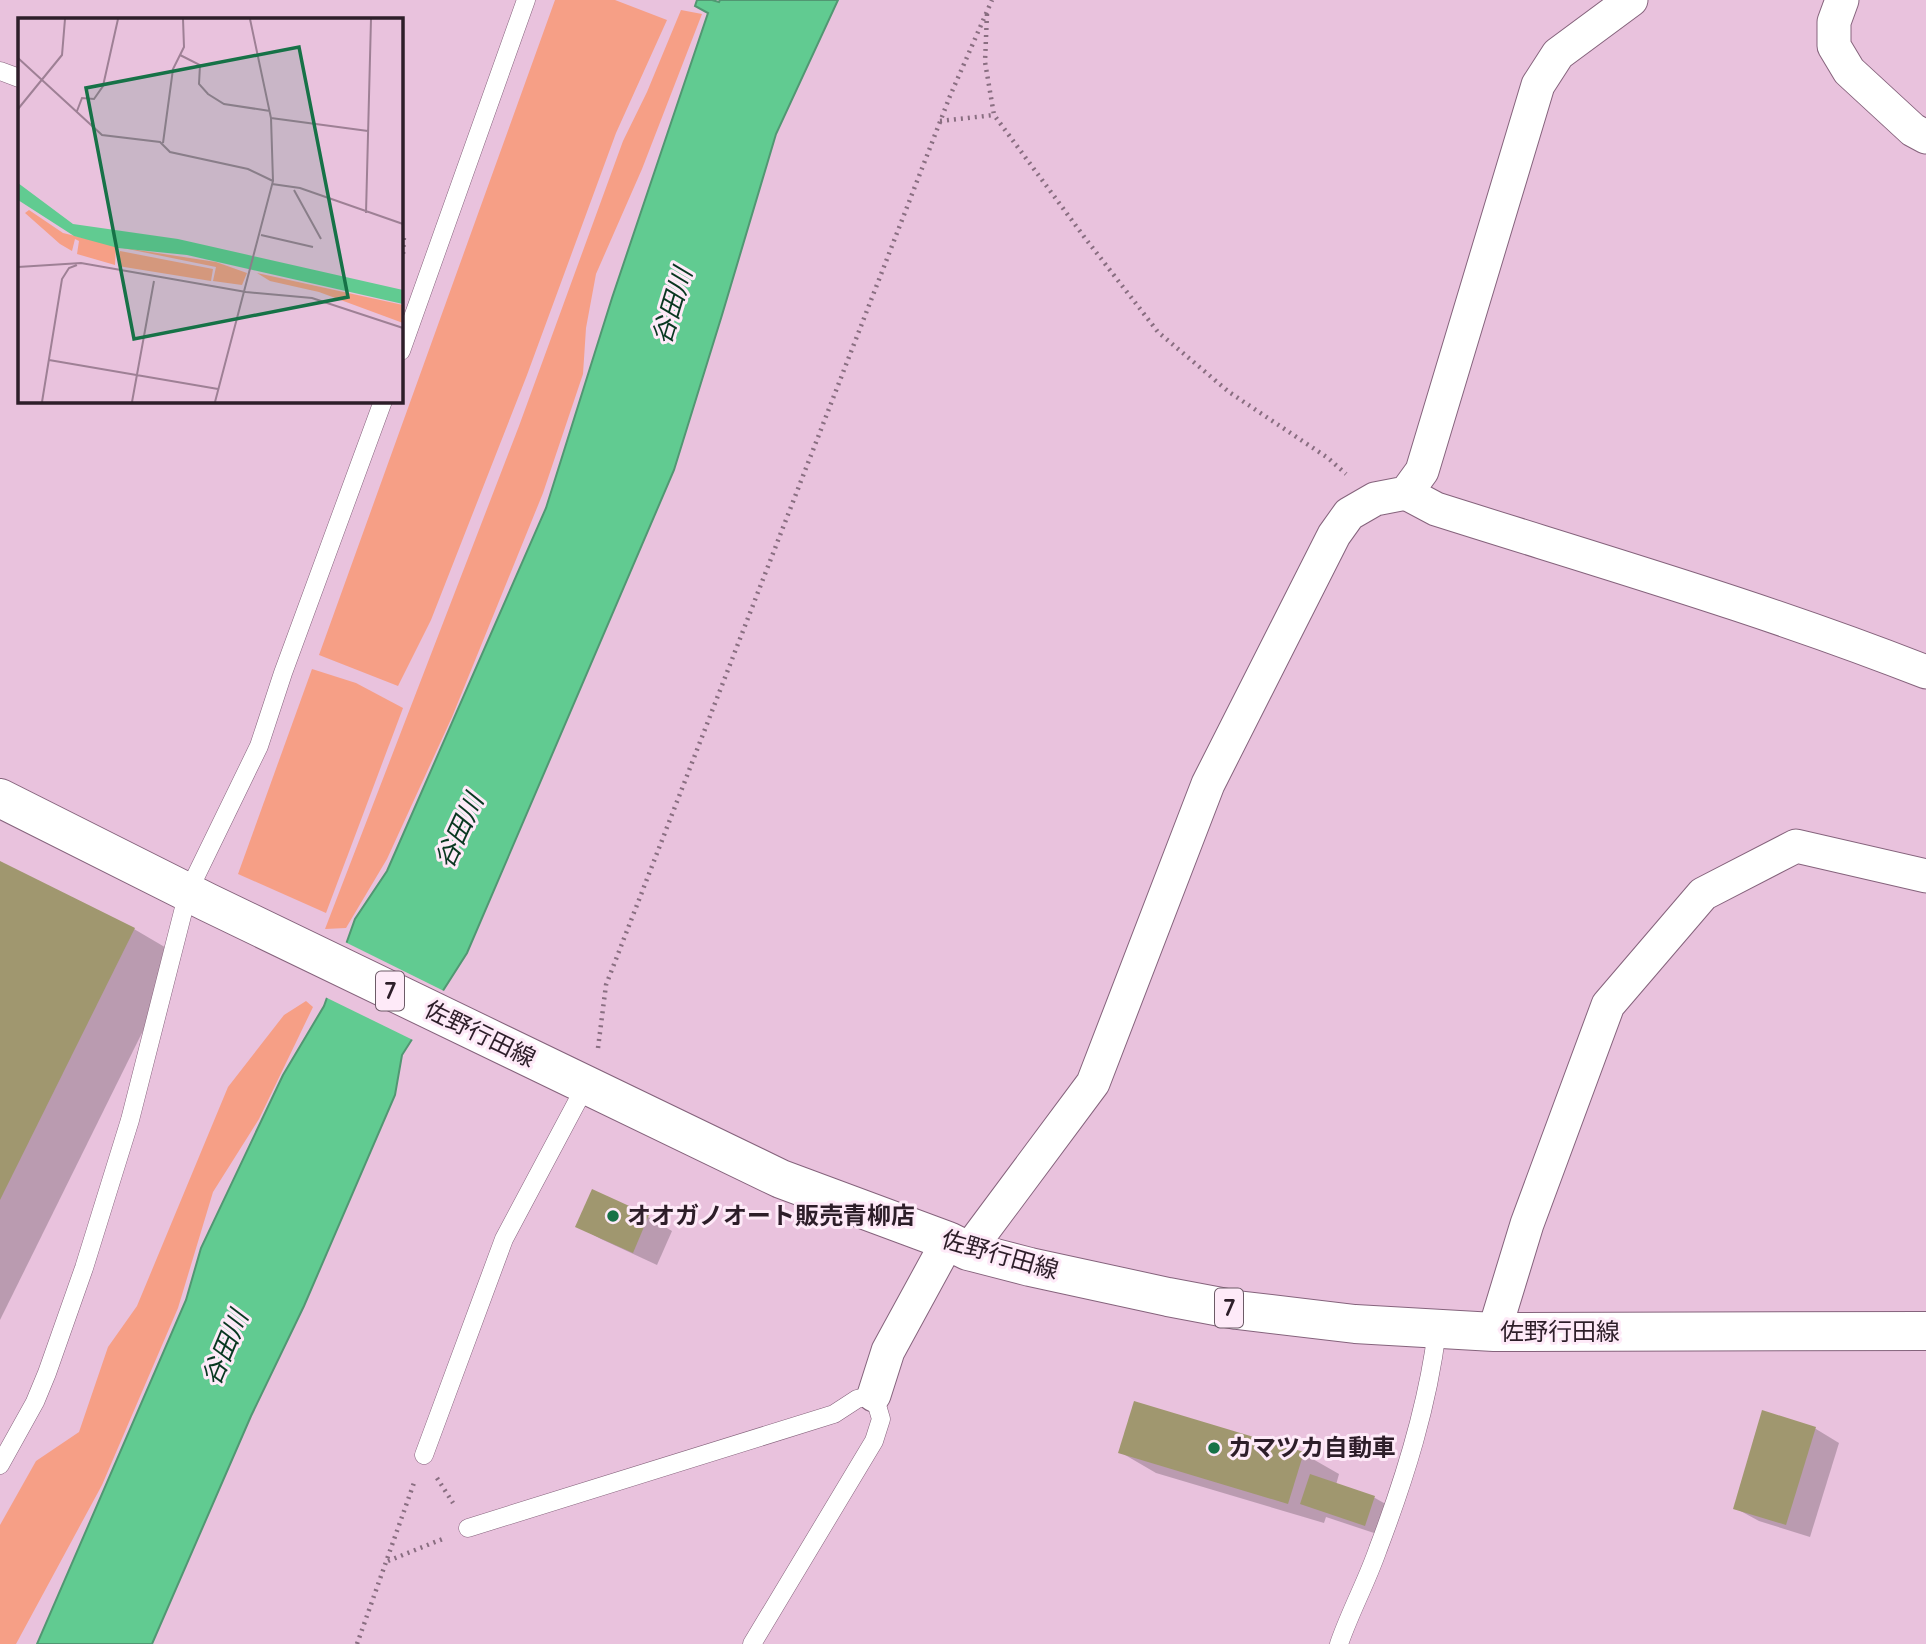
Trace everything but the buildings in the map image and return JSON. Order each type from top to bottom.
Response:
[{"type":"main road","name":"佐野行田線","points":[[0,798],[197,897],[782,1179],[958,1246],[1030,1267],[1237,1310],[1355,1324],[1437,1330],[1926,1331]]},
{"type":"street","points":[[1406,493],[1422,471],[1538,85],[1558,54],[1631,0]]},
{"type":"street","points":[[1842,0],[1834,22],[1834,46],[1849,71],[1913,130],[1926,137]]},
{"type":"street","points":[[874,1395],[888,1351],[958,1246],[1093,1083],[1208,784],[1334,535],[1349,514],[1375,499],[1406,493],[1436,509],[1772,615],[1926,672]]},
{"type":"street","points":[[1494,1332],[1527,1224],[1608,1005],[1703,894],[1796,846],[1926,876]]},
{"type":"lane","points":[[402,348],[526,0]]},
{"type":"lane","points":[[0,71],[18,78]]},
{"type":"lane","points":[[0,1465],[35,1402],[47,1373],[84,1268],[197,897],[259,746],[283,673],[383,402]]},
{"type":"lane","points":[[424,1455],[504,1239],[575,1107],[580,1082]]},
{"type":"lane","points":[[1339,1644],[1378,1551],[1402,1479],[1426,1397],[1437,1330]]},
{"type":"lane","points":[[468,1528],[834,1414],[857,1399],[874,1395],[881,1419],[874,1441],[752,1644]]},
{"type":"path","points":[[580,1082],[600,1042],[606,985],[940,121],[992,0]]},
{"type":"path","points":[[987,9],[985,62],[994,115],[1085,238],[1158,332],[1229,392],[1328,458],[1350,478],[1364,505]]},
{"type":"path","points":[[940,121],[994,115]]},
{"type":"path","points":[[387,1562],[468,1528],[424,1455]]},
{"type":"path","points":[[357,1644],[424,1455]]},
{"type":"shaded area","points":[[555,0],[615,0],[667,20],[616,133],[527,375],[431,620],[398,686],[319,655]]},
{"type":"shaded area","points":[[681,10],[702,14],[642,169],[596,274],[586,328],[583,374],[543,493],[452,717],[387,859],[346,928],[325,929],[519,426],[623,141],[647,92]]},
{"type":"shaded area","points":[[312,669],[356,683],[403,708],[326,913],[238,874]]},
{"type":"shaded area","points":[[306,1001],[313,1007],[259,1119],[213,1192],[178,1308],[102,1485],[16,1644],[0,1644],[0,1525],[36,1461],[79,1432],[108,1347],[137,1306],[228,1087],[284,1015]]},
{"type":"water","name":"谷田川","points":[[697,0],[838,0],[776,134],[674,470],[467,953],[402,1055],[395,1095],[304,1306],[251,1416],[152,1644],[37,1644],[186,1300],[201,1248],[283,1075],[324,1006],[355,919],[387,871],[546,508],[612,298],[708,13],[695,6]]},
{"type":"pier","points":[[343,941],[446,992],[415,1041],[323,996]]},
{"type":"place","name":"オオガノオート販売青柳店","points":[[613,1216]]},
{"type":"place","name":"カマツカ自動車","points":[[1214,1448]]}]
